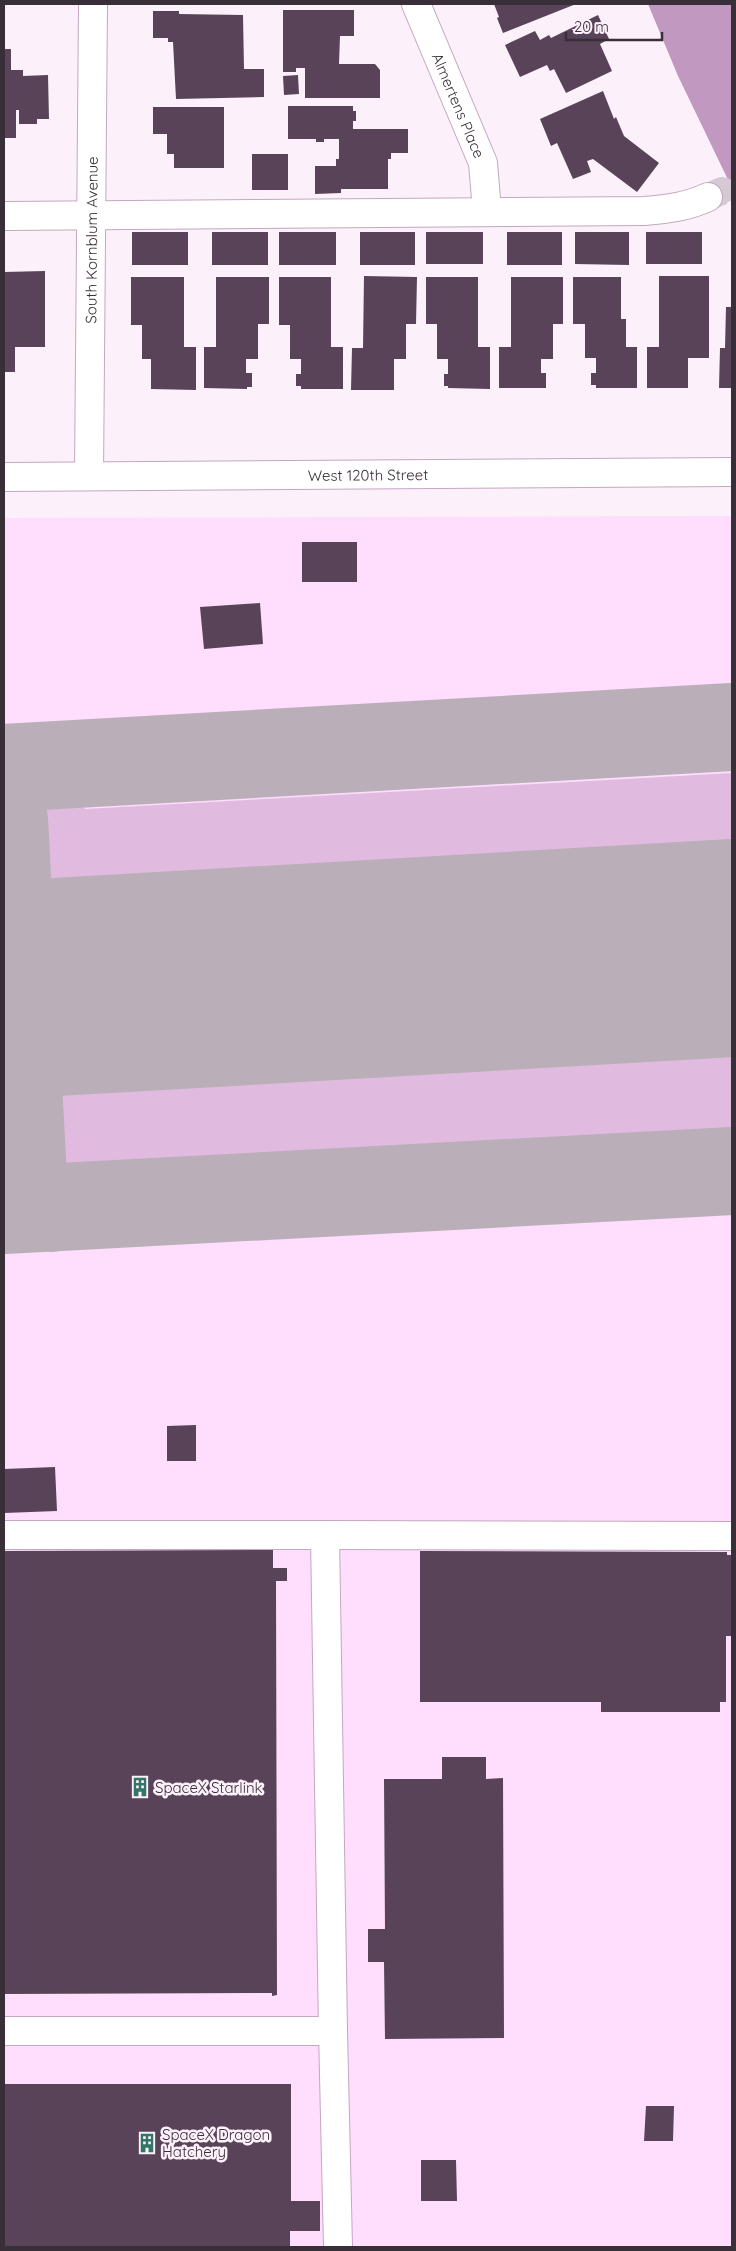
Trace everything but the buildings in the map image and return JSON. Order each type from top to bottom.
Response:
[{"type":"main road","name":"South Kornblum Avenue","points":[[89,476],[93,4]]},
{"type":"main road","name":"Almertens Place","points":[[416,4],[483,163],[487,211]]},
{"type":"main road","points":[[4,216],[644,211],[673,209],[696,203],[708,197]]},
{"type":"main road","name":"West 120th Street","points":[[4,477],[732,472]]},
{"type":"main road","points":[[325,1535],[338,2247]]},
{"type":"main road","points":[[4,1536],[732,1536]]},
{"type":"main road","points":[[4,2031],[333,2031]]},
{"type":"shaded area","points":[[648,4],[732,4],[732,188],[678,76]]},
{"type":"shaded area","points":[[732,516],[732,2247],[4,2247],[4,518]]},
{"type":"shaded area","points":[[732,773],[732,859],[67,896],[66,914],[53,910],[40,899],[34,877],[35,838],[40,816],[48,806],[66,800],[80,799],[85,809]]},
{"type":"shaded area","points":[[732,1042],[732,1141],[82,1176],[63,1171],[55,1162],[52,1149],[51,1100],[58,1089],[78,1078]]},
{"type":"taxiway","points":[[4,768],[732,727]]},
{"type":"taxiway","points":[[4,819],[23,1177],[27,1188],[33,1196],[52,1208]]},
{"type":"taxiway","points":[[18,1086],[18,1055],[20,1046],[27,1030],[48,1003],[66,993],[109,984]]},
{"type":"taxiway","points":[[4,1210],[732,1171]]},
{"type":"runway","points":[[4,990],[732,948]]},
{"type":"tunnel","points":[[708,197],[722,191],[732,210]]},
{"type":"place","name":"SpaceX Starlink","points":[[140,1787]]},
{"type":"place","name":"SpaceX Dragon Hatchery","points":[[147,2143]]}]
